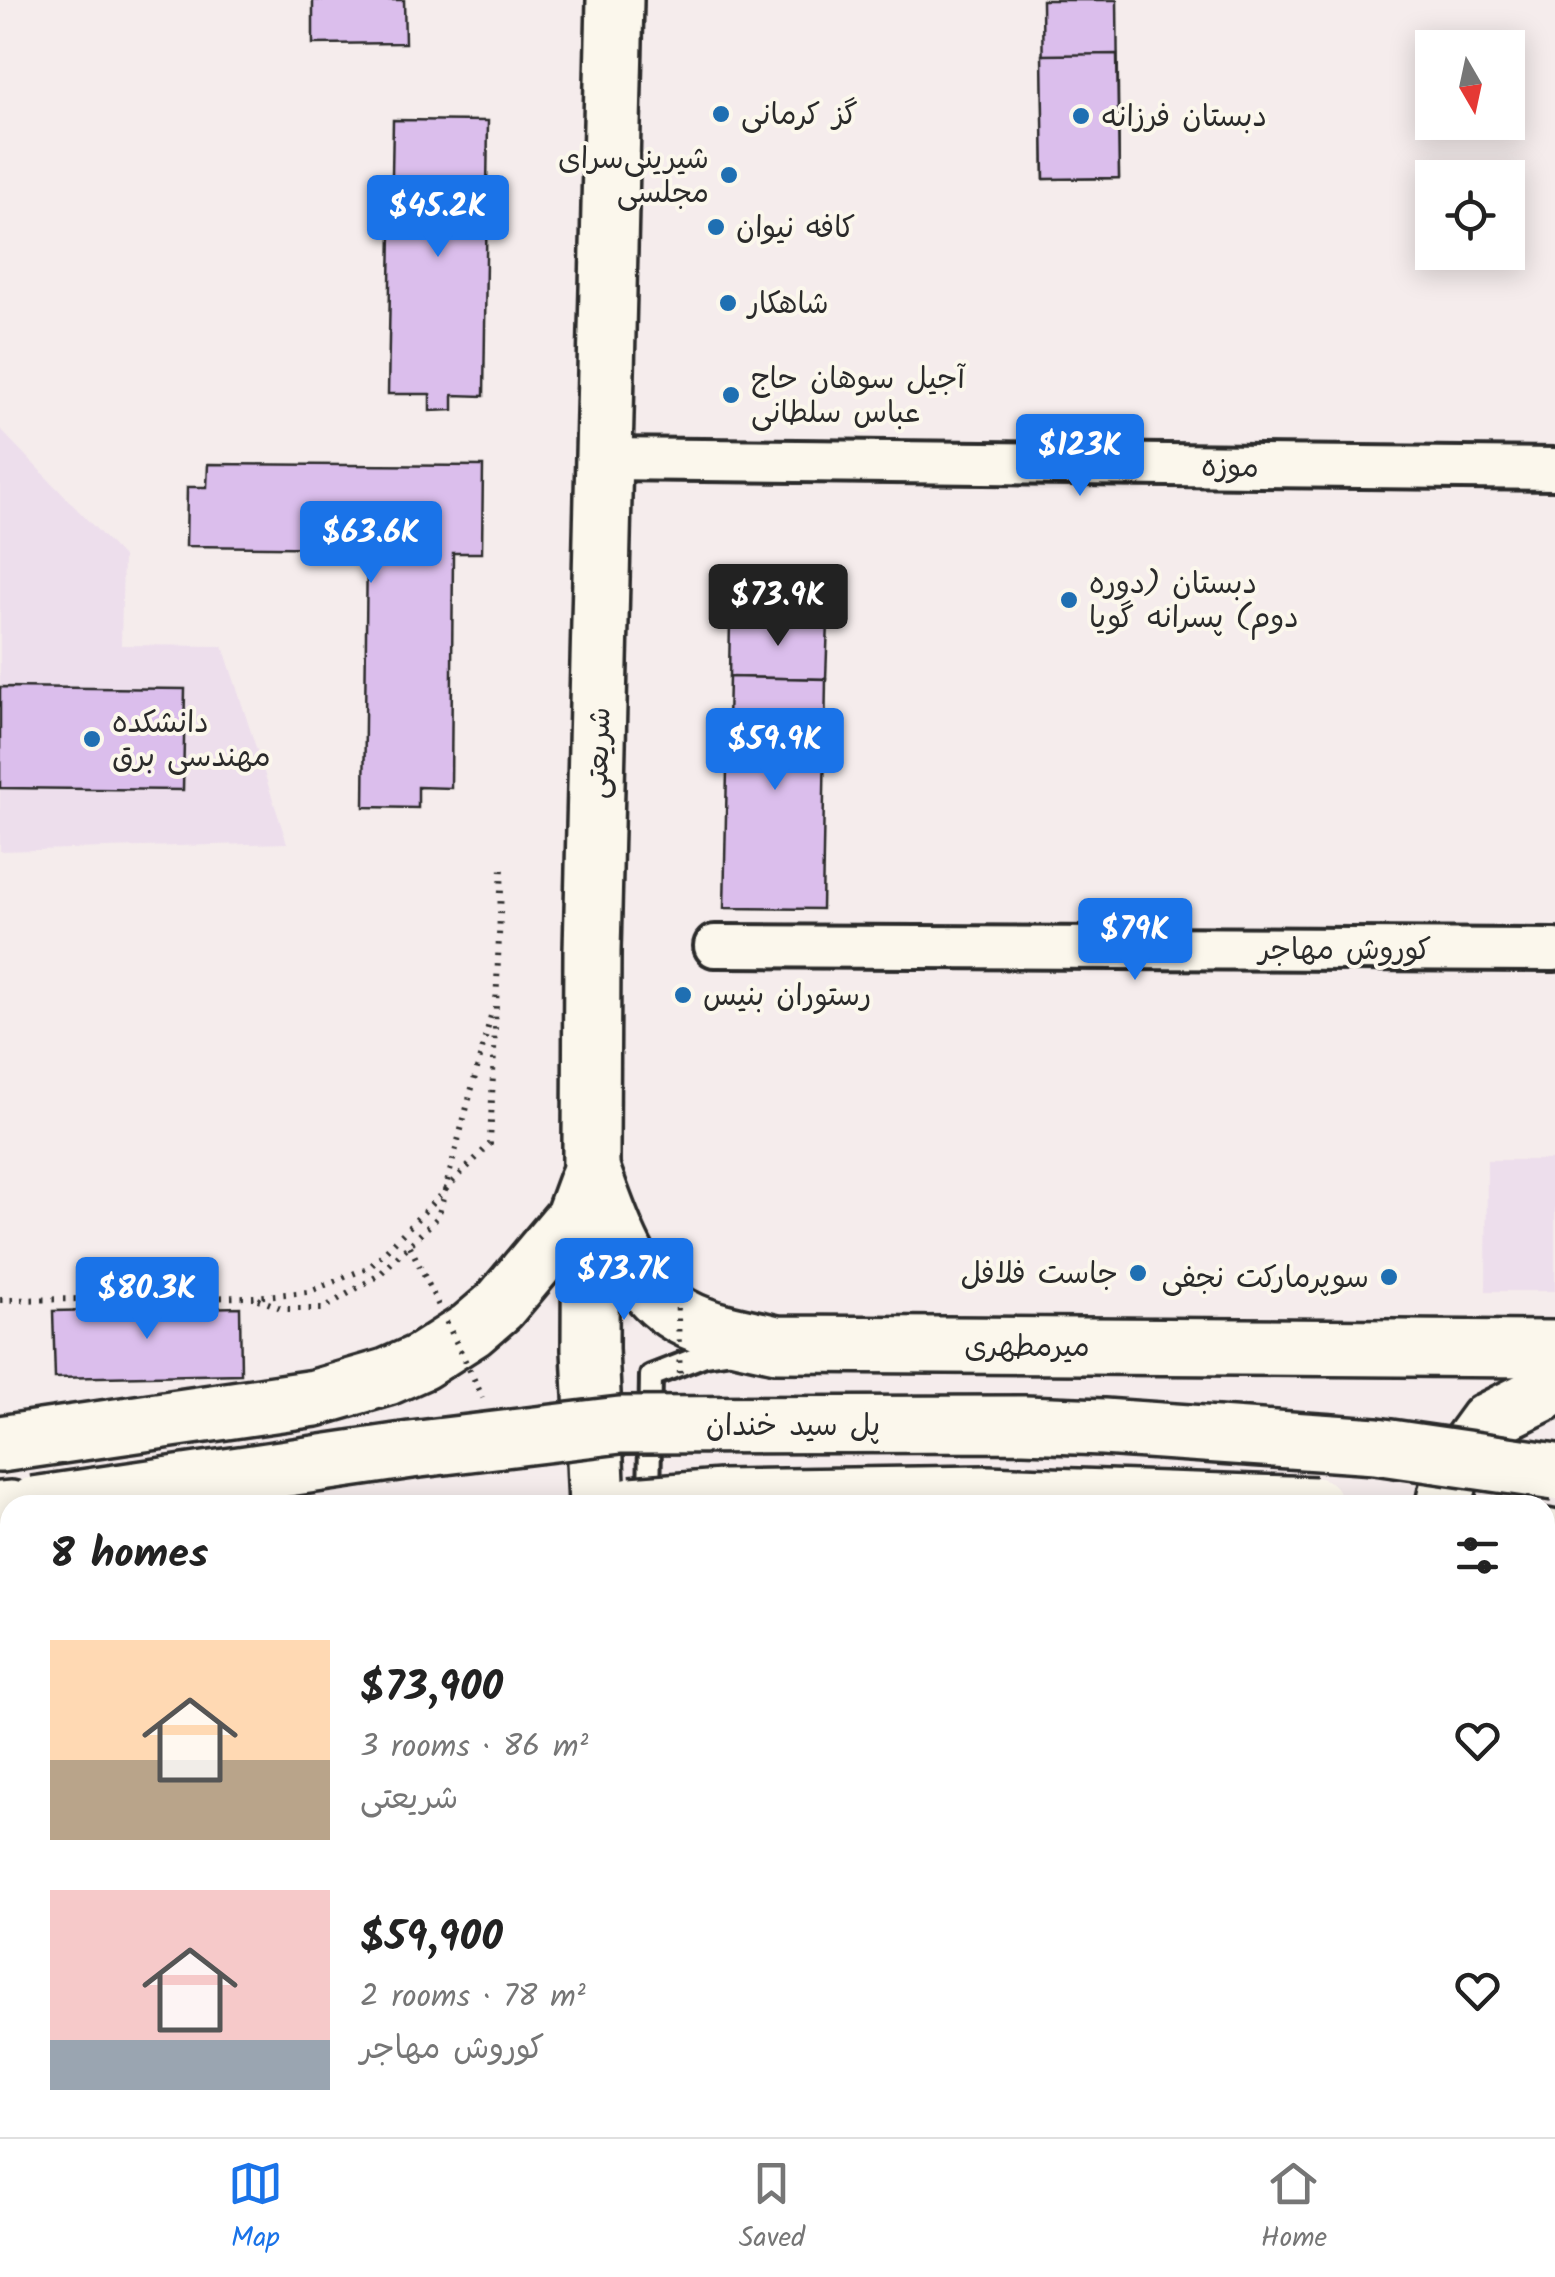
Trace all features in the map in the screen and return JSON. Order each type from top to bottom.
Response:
[{"type":"main road","name":"شریعتی","points":[[597,1495],[590,1349],[592,952],[614,0]]},
{"type":"main road","name":"میرمطهری","points":[[591,1167],[617,1237],[643,1281],[672,1311],[697,1323],[777,1344],[1555,1349]]},
{"type":"main road","points":[[0,1444],[315,1398],[387,1378],[471,1330],[510,1293],[573,1218],[591,1167]]},
{"type":"main road","points":[[1446,1495],[1452,1470],[1487,1421],[1555,1386]]},
{"type":"main road","name":"پل سید خندان","points":[[102,1495],[393,1452],[620,1426],[1103,1427],[1376,1446],[1555,1472]]},
{"type":"main road","points":[[98,1432],[143,1483],[146,1495]]},
{"type":"main road","points":[[920,1495],[1016,1495]]},
{"type":"street","name":"موزه","points":[[606,459],[1555,469]]},
{"type":"street","name":"کوروش مهاجر","points":[[715,946],[1555,950]]},
{"type":"lane","points":[[648,1495],[650,1376],[705,1355],[777,1344]]},
{"type":"path","points":[[0,1300],[254,1297],[308,1292],[370,1268],[490,1144],[502,867]]},
{"type":"path","points":[[254,1297],[283,1309],[322,1309],[379,1275],[438,1216],[496,996]]},
{"type":"path","points":[[410,1246],[486,1404]]},
{"type":"path","points":[[678,1287],[681,1393]]},
{"type":"shaded area","points":[[0,429],[123,557],[121,645],[223,646],[287,843],[0,851]]},
{"type":"shaded area","points":[[1487,1160],[1555,1160],[1555,1291],[1486,1291]]},
{"type":"building","points":[[313,0],[404,0],[405,43],[313,44]]},
{"type":"building","name":"دبستان فرزانه","points":[[1042,0],[1117,0],[1119,178],[1044,179]]},
{"type":"building","name":"دبستان فرزانه","points":[[1117,54],[1119,178],[1044,179],[1042,55]]},
{"type":"building","points":[[393,120],[488,121],[484,396],[453,395],[453,410],[430,411],[430,394],[388,394]]},
{"type":"building","points":[[208,464],[483,466],[482,553],[453,553],[451,788],[418,787],[418,808],[364,807],[367,548],[186,546],[187,487],[207,487]]},
{"type":"building","points":[[730,619],[828,621],[826,679],[729,677]]},
{"type":"building","points":[[729,677],[826,679],[822,909],[724,908]]},
{"type":"building","name":"دانشکده مهندسی برق","points":[[0,687],[185,689],[183,790],[0,788]]},
{"type":"building","points":[[240,1307],[241,1374],[55,1378],[53,1311]]},
{"type":"place","name":"گز کرمانی","points":[[721,114]]},
{"type":"place","name":"دبستان فرزانه","points":[[1081,116]]},
{"type":"place","name":"شیرینی‌سرای مجلسی","points":[[729,175]]},
{"type":"place","name":"کافه نیوان","points":[[716,227]]},
{"type":"place","name":"شاهکار","points":[[728,303]]},
{"type":"place","name":"آجیل سوهان حاج عباس سلطانی","points":[[731,395]]},
{"type":"place","name":"دبستان (دوره دوم) پسرانه گویا","points":[[1069,600]]},
{"type":"place","name":"دانشکده مهندسی برق","points":[[92,739]]},
{"type":"place","name":"رستوران بنیس","points":[[683,995]]},
{"type":"place","name":"جاست فلافل","points":[[1138,1273]]},
{"type":"place","name":"سوپرمارکت نجفی","points":[[1389,1277]]}]
